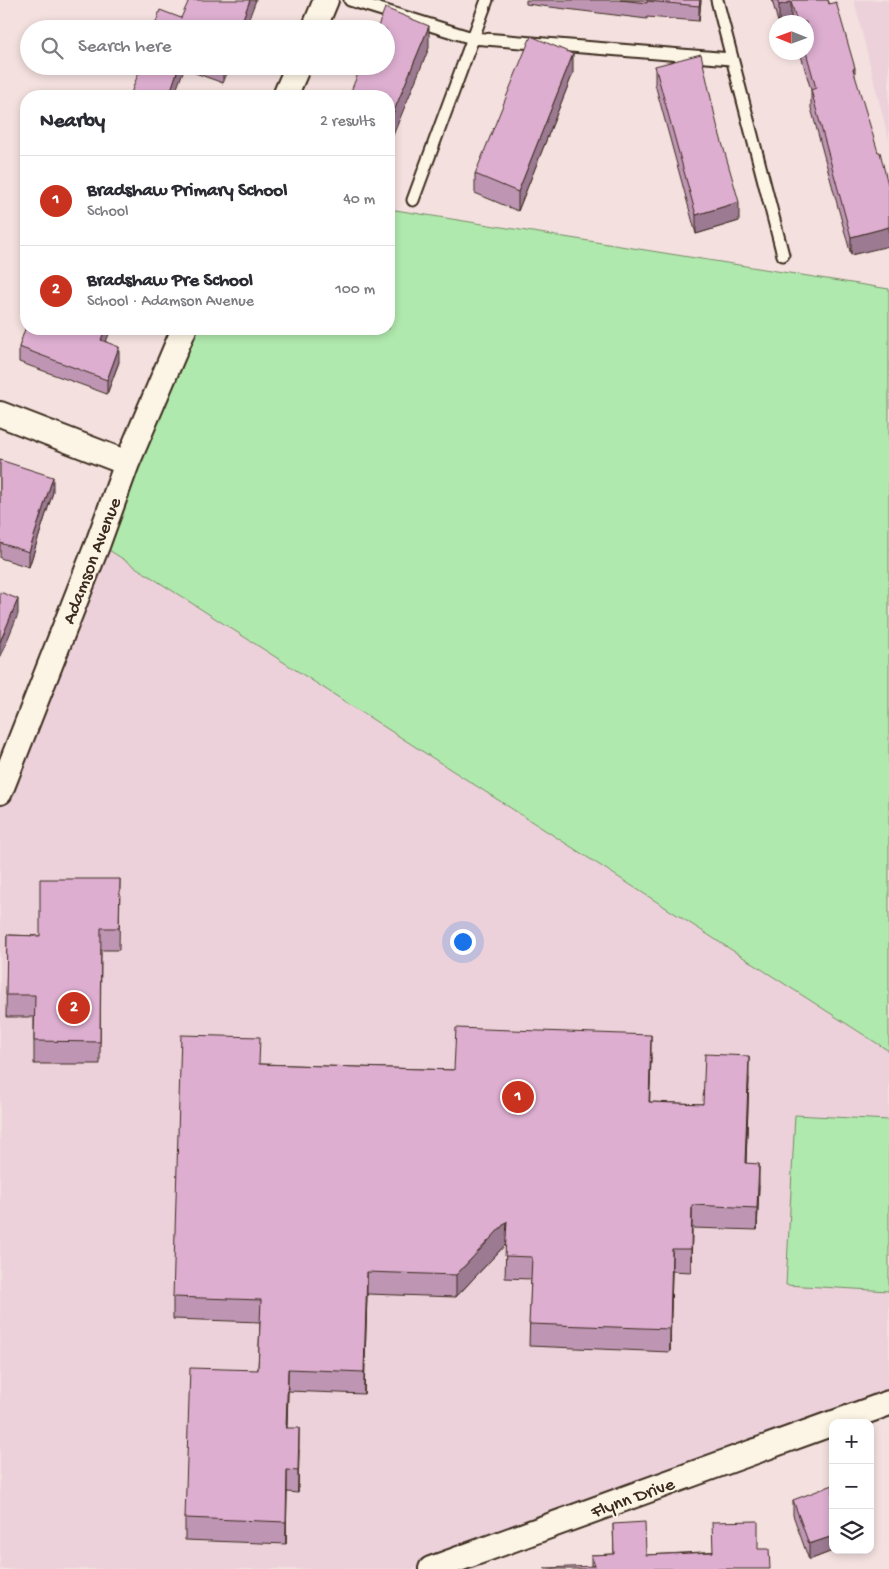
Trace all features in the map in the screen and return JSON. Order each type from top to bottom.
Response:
[{"type":"street","points":[[318,20],[326,0]]},
{"type":"street","points":[[288,90],[294,75]]},
{"type":"street","name":"Adamson Avenue","points":[[2,783],[98,543],[127,463],[181,335]]},
{"type":"street","points":[[0,414],[127,463]]},
{"type":"street","name":"Flynn Drive","points":[[844,1419],[889,1403]]},
{"type":"street","name":"Flynn Drive","points":[[431,1569],[829,1424]]},
{"type":"lane","points":[[350,0],[472,38],[731,59]]},
{"type":"lane","points":[[413,200],[472,38],[488,0]]},
{"type":"lane","points":[[717,0],[782,255]]},
{"type":"shaded area","points":[[854,0],[889,0],[889,141]]},
{"type":"shaded area","points":[[98,543],[889,1051],[889,1403],[845,1419],[829,1419],[829,1425],[431,1569],[0,1569],[0,792]]},
{"type":"green space","points":[[395,210],[889,289],[889,1051],[98,543],[182,335],[395,335]]},
{"type":"green space","points":[[795,1115],[889,1120],[889,1291],[786,1285]]},
{"type":"building","points":[[189,0],[250,0],[242,20],[157,20],[160,10],[181,18]]},
{"type":"building","points":[[620,0],[700,0],[699,6]]},
{"type":"building","points":[[777,0],[828,0],[829,4],[836,2],[855,68],[853,69],[878,152],[880,152],[889,189],[889,227],[851,237],[811,90],[816,88],[808,60],[814,60],[814,15],[795,15],[791,2],[779,5]]},
{"type":"building","points":[[385,8],[429,26],[395,108],[395,90],[351,90],[357,75],[395,75],[395,20],[380,20]]},
{"type":"building","points":[[531,36],[573,54],[518,192],[475,174]]},
{"type":"building","points":[[701,54],[717,125],[739,202],[696,215],[655,66]]},
{"type":"building","points":[[138,75],[176,75],[171,90],[132,90]]},
{"type":"building","points":[[23,335],[103,335],[101,340],[119,347],[107,380],[19,347]]},
{"type":"building","points":[[0,460],[53,477],[29,552],[0,543]]},
{"type":"building","points":[[0,592],[18,599],[0,642]]},
{"type":"building","points":[[40,879],[120,879],[119,928],[101,928],[100,1042],[34,1041],[35,995],[6,995],[7,935],[40,936]]},
{"type":"building","points":[[456,1028],[651,1035],[649,1102],[703,1104],[705,1054],[749,1056],[745,1163],[759,1164],[757,1208],[692,1205],[691,1249],[672,1249],[670,1329],[529,1324],[532,1257],[505,1256],[507,1221],[456,1275],[367,1272],[364,1372],[288,1369],[286,1428],[299,1428],[298,1471],[287,1470],[286,1522],[185,1518],[190,1368],[258,1370],[261,1300],[173,1297],[181,1035],[260,1037],[259,1064],[454,1070]]},
{"type":"building","points":[[829,1486],[829,1537],[809,1544],[793,1500]]},
{"type":"building","points":[[758,1521],[758,1549],[769,1549],[770,1569],[545,1569],[595,1566],[591,1555],[614,1554],[613,1524],[645,1522],[646,1555],[713,1552],[712,1522]]},
{"type":"place","name":"Bradshaw Pre School","points":[[74,1008]]},
{"type":"place","name":"Bradshaw Primary School","points":[[518,1097]]}]
